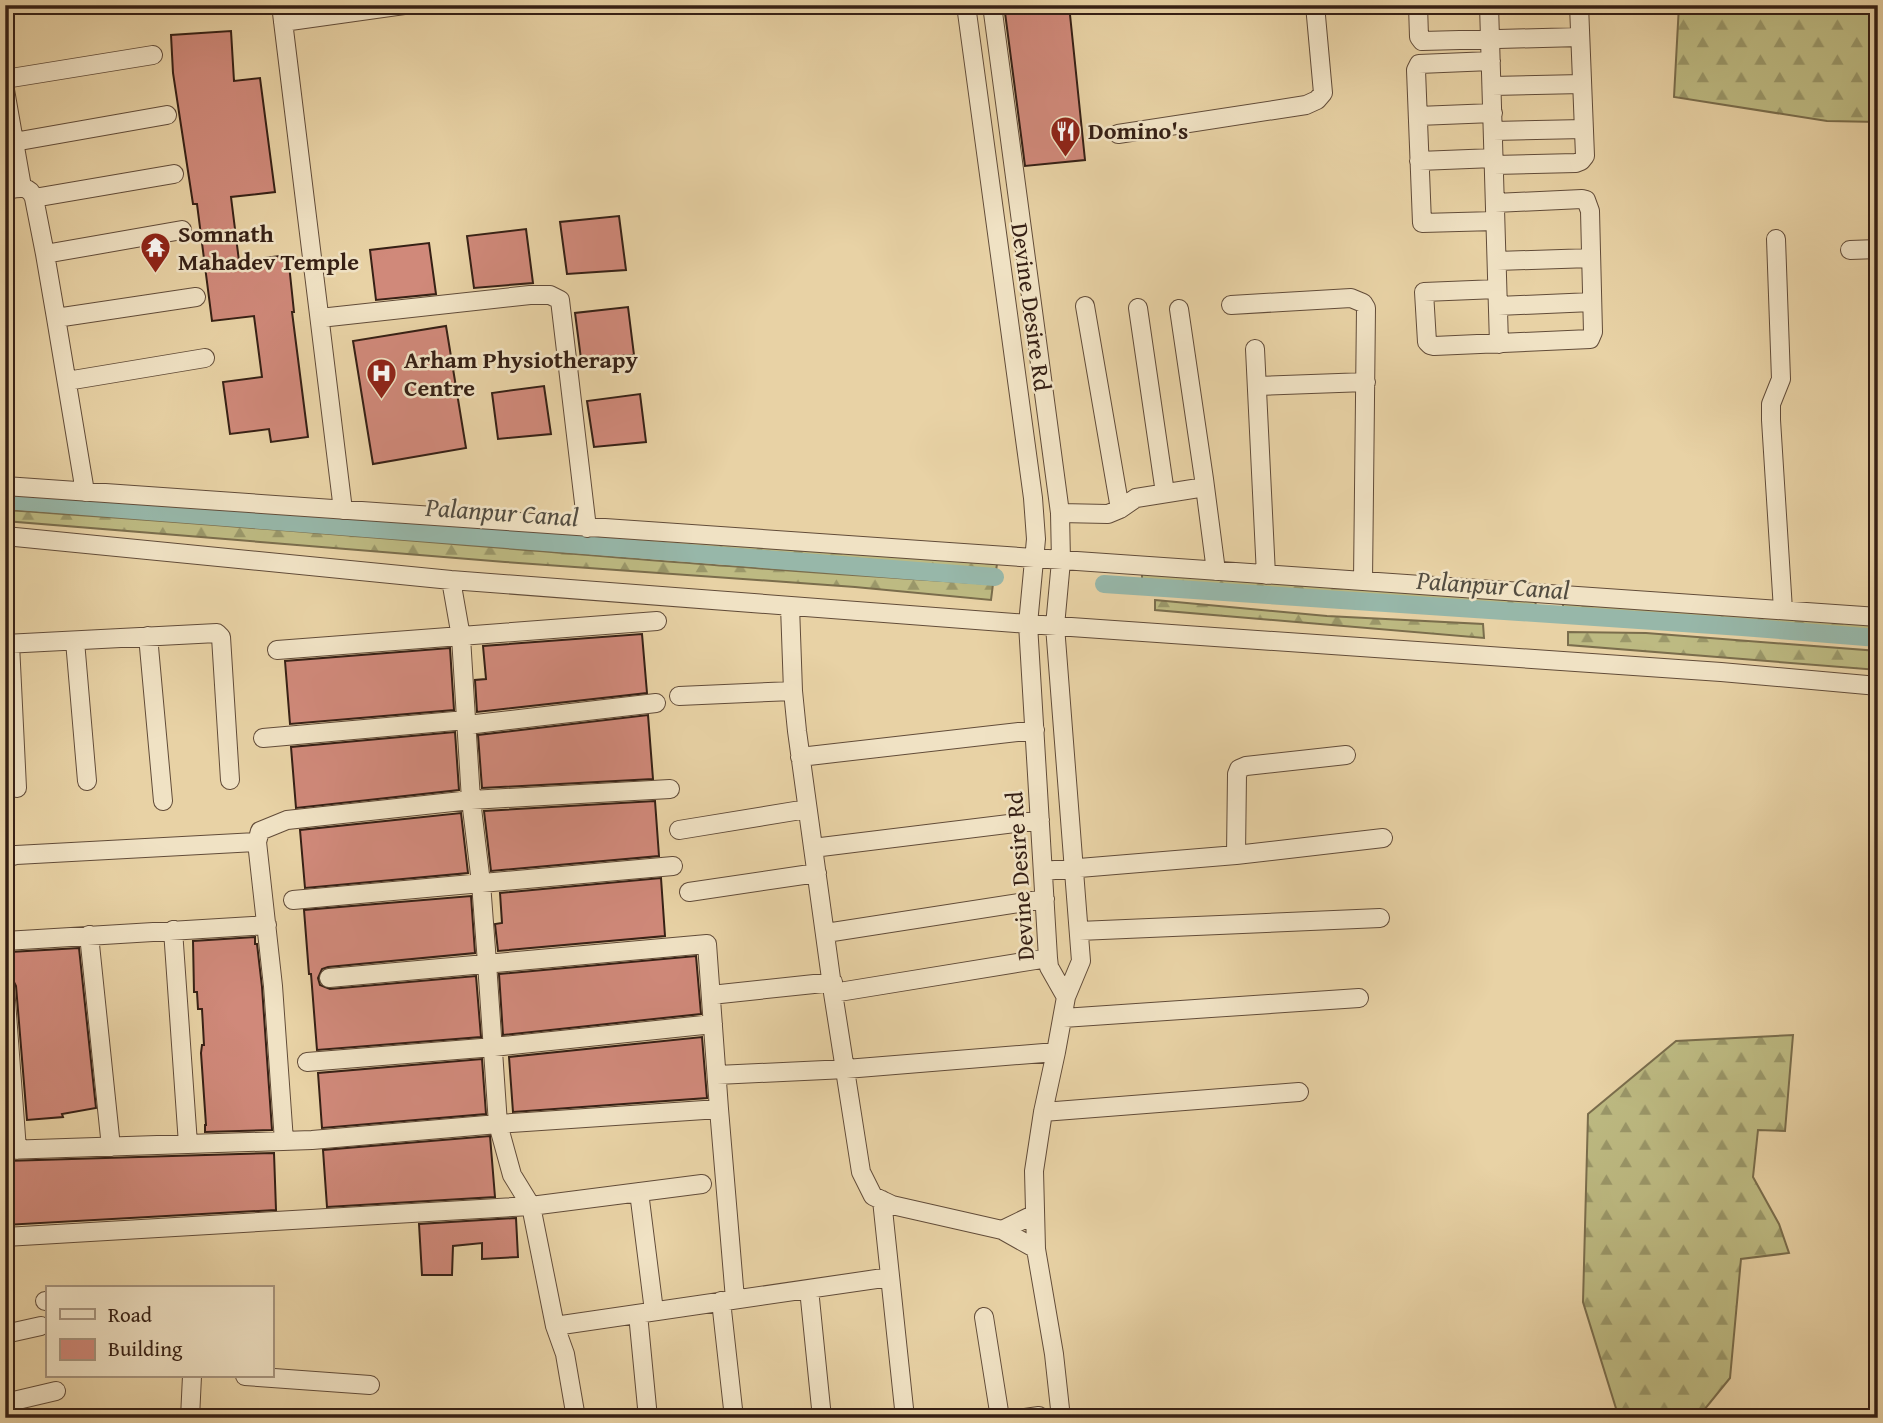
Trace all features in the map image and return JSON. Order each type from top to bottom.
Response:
[{"type":"street","points":[[343,510],[282,13],[404,5]]},
{"type":"street","name":"Devine Desire Rd","points":[[966,5],[1032,498],[1036,539],[1028,624],[1048,958],[1049,967],[1066,997]]},
{"type":"street","name":"Devine Desire Rd","points":[[992,5],[1060,513],[1061,561],[1055,626],[1081,961],[1066,997]]},
{"type":"street","points":[[1118,134],[1306,105],[1317,100],[1322,93],[1315,5]]},
{"type":"street","points":[[1418,5],[1420,40],[1580,37]]},
{"type":"street","points":[[1489,5],[1499,344]]},
{"type":"street","points":[[1419,161],[1581,162],[1585,156],[1579,5]]},
{"type":"street","points":[[5,79],[153,55]]},
{"type":"street","points":[[1491,61],[1419,64],[1416,70],[1422,223],[1586,200],[1590,211],[1593,332],[1590,339],[1584,340],[1499,344],[1430,345],[1425,337],[1424,292],[1592,302]]},
{"type":"street","points":[[1492,86],[1582,83]]},
{"type":"street","points":[[5,90],[21,192],[45,254],[85,492]]},
{"type":"street","points":[[14,142],[167,115]]},
{"type":"street","points":[[1418,116],[1584,129]]},
{"type":"street","points":[[21,192],[174,174]]},
{"type":"street","points":[[45,254],[182,230]]},
{"type":"street","points":[[1776,239],[1781,379],[1771,404],[1771,412],[1783,610]]},
{"type":"street","points":[[1850,250],[1878,249]]},
{"type":"street","points":[[1497,261],[1591,258]]},
{"type":"street","points":[[320,318],[530,295],[550,295],[560,300],[587,527]]},
{"type":"street","points":[[55,318],[196,297]]},
{"type":"street","points":[[1231,305],[1352,298],[1363,303],[1366,308],[1363,581]]},
{"type":"street","points":[[1085,306],[1120,509]]},
{"type":"street","points":[[1138,308],[1165,493]]},
{"type":"street","points":[[1179,309],[1216,571]]},
{"type":"street","points":[[1255,349],[1266,575]]},
{"type":"street","points":[[67,381],[205,358]]},
{"type":"street","points":[[1257,386],[1366,382]]},
{"type":"street","points":[[5,486],[1878,617]]},
{"type":"street","points":[[1060,513],[1108,514],[1136,498],[1205,487]]},
{"type":"street","points":[[5,536],[451,580],[1055,626],[1707,671],[1878,687]]},
{"type":"street","points":[[451,580],[461,637],[471,800],[481,883],[498,1124],[512,1175],[531,1206],[555,1326],[565,1354],[576,1418]]},
{"type":"street","points":[[790,606],[793,691],[800,757],[861,1172],[873,1196],[892,1205],[1002,1230],[1036,1250]]},
{"type":"street","points":[[278,650],[657,621]]},
{"type":"street","points":[[17,788],[8,644],[210,633],[221,637],[230,780]]},
{"type":"street","points":[[148,636],[163,801]]},
{"type":"street","points":[[75,641],[87,780]]},
{"type":"street","points":[[679,696],[793,691]]},
{"type":"street","points":[[263,738],[656,703]]},
{"type":"street","points":[[800,757],[1035,730]]},
{"type":"street","points":[[1236,855],[1239,769],[1346,755]]},
{"type":"street","points":[[284,1141],[267,925],[257,842],[260,831],[287,820],[471,800],[670,789]]},
{"type":"street","points":[[679,830],[807,809]]},
{"type":"street","points":[[813,848],[1040,820]]},
{"type":"street","points":[[1043,871],[1236,855],[1383,838]]},
{"type":"street","points":[[5,858],[16,855],[257,842]]},
{"type":"street","points":[[293,900],[673,866]]},
{"type":"street","points":[[689,892],[817,873]]},
{"type":"street","points":[[826,933],[1045,899]]},
{"type":"street","points":[[1079,931],[1380,918]]},
{"type":"street","points":[[5,941],[267,925]]},
{"type":"street","points":[[173,930],[188,1144]]},
{"type":"street","points":[[89,935],[111,1147]]},
{"type":"street","points":[[329,978],[707,944],[718,1075],[734,1418]]},
{"type":"street","points":[[711,995],[833,988],[1048,958]]},
{"type":"street","points":[[5,987],[11,1150],[284,1141],[719,1109]]},
{"type":"street","points":[[1061,1418],[1054,1354],[1036,1250],[1034,1171],[1066,997]]},
{"type":"street","points":[[1063,1018],[1359,998]]},
{"type":"street","points":[[307,1062],[494,1048],[713,1024]]},
{"type":"street","points":[[718,1075],[846,1069],[1056,1052]]},
{"type":"street","points":[[1043,1112],[1299,1092]]},
{"type":"street","points":[[5,1237],[531,1206],[702,1184]]},
{"type":"street","points":[[639,1192],[646,1312],[648,1418]]},
{"type":"street","points":[[882,1200],[905,1418]]},
{"type":"street","points":[[1002,1230],[1035,1214]]},
{"type":"street","points":[[555,1326],[890,1277]]},
{"type":"street","points":[[809,1289],[822,1418]]},
{"type":"street","points":[[984,1317],[1000,1418]]},
{"type":"street","points":[[5,1334],[41,1326]]},
{"type":"street","points":[[190,1418],[192,1378]]},
{"type":"street","points":[[273,1378],[370,1385]]},
{"type":"street","points":[[5,1403],[56,1391]]},
{"type":"green space","points":[[1679,5],[1878,5],[1878,122],[1827,121],[1674,97]]},
{"type":"green space","points":[[5,510],[993,584],[991,600],[5,521]]},
{"type":"green space","points":[[337,513],[997,564],[996,571],[337,518]]},
{"type":"green space","points":[[1142,572],[1537,598],[1535,606],[1257,589],[1142,579]]},
{"type":"green space","points":[[1563,598],[1878,623],[1878,634],[1563,609]]},
{"type":"green space","points":[[1155,600],[1327,616],[1483,624],[1484,638],[1155,610]]},
{"type":"green space","points":[[1568,632],[1646,633],[1878,651],[1878,670],[1568,645]]},
{"type":"green space","points":[[1793,1035],[1785,1131],[1758,1130],[1753,1177],[1779,1224],[1789,1253],[1741,1259],[1730,1378],[1700,1415],[1695,1418],[1619,1418],[1583,1302],[1588,1114],[1676,1041]]},
{"type":"building","points":[[1004,5],[1069,5],[1085,160],[1025,166]]},
{"type":"building","points":[[231,31],[234,81],[260,78],[275,192],[231,197],[239,261],[288,255],[292,312],[308,437],[271,442],[269,429],[230,434],[223,382],[262,377],[254,316],[212,321],[197,204],[193,204],[173,73],[171,35]]},
{"type":"building","points":[[619,216],[626,270],[567,274],[560,222]]},
{"type":"building","points":[[526,229],[533,283],[474,288],[467,236]]},
{"type":"building","points":[[429,243],[436,294],[376,300],[370,250]]},
{"type":"building","points":[[628,307],[634,355],[581,359],[575,313]]},
{"type":"building","points":[[446,326],[466,448],[373,464],[353,341]]},
{"type":"building","points":[[544,386],[551,434],[498,439],[492,393]]},
{"type":"building","points":[[640,394],[646,442],[594,447],[587,401]]},
{"type":"building","points":[[642,634],[647,693],[477,712],[475,680],[486,679],[483,646]]},
{"type":"building","points":[[450,648],[454,710],[290,724],[285,661]]},
{"type":"building","points":[[648,715],[653,779],[482,788],[478,735]]},
{"type":"building","points":[[455,732],[459,790],[296,808],[291,747]]},
{"type":"building","points":[[655,801],[659,856],[491,871],[484,811]]},
{"type":"building","points":[[461,813],[468,873],[305,888],[300,830]]},
{"type":"building","points":[[661,878],[665,936],[498,951],[495,924],[502,923],[500,893]]},
{"type":"building","points":[[471,896],[475,953],[328,967],[322,969],[318,978],[320,985],[330,989],[476,976],[481,1037],[317,1050],[304,910]]},
{"type":"building","points":[[255,937],[262,987],[272,1130],[205,1132],[202,1009],[198,1009],[197,992],[194,992],[193,941]]},
{"type":"building","points":[[79,948],[96,1108],[62,1114],[63,1117],[27,1120],[16,986],[12,978],[10,952]]},
{"type":"building","points":[[696,956],[701,1014],[503,1035],[499,974]]},
{"type":"building","points":[[702,1037],[707,1098],[513,1112],[509,1057]]},
{"type":"building","points":[[482,1059],[486,1114],[322,1128],[318,1073]]},
{"type":"building","points":[[490,1136],[495,1197],[327,1207],[323,1150]]},
{"type":"building","points":[[274,1153],[276,1210],[5,1225],[5,1161]]},
{"type":"building","points":[[516,1218],[518,1257],[482,1259],[482,1243],[453,1246],[452,1275],[422,1275],[419,1224]]},
{"type":"waterway","name":"Palanpur Canal","points":[[5,500],[995,577]]},
{"type":"waterway","name":"Palanpur Canal","points":[[1104,584],[1878,638]]},
{"type":"place","name":"Domino's","points":[[1065,158]]},
{"type":"place","name":"Somnath Mahadev Temple","points":[[155,275]]},
{"type":"place","name":"Arham Physiotherapy Centre","points":[[381,401]]}]
